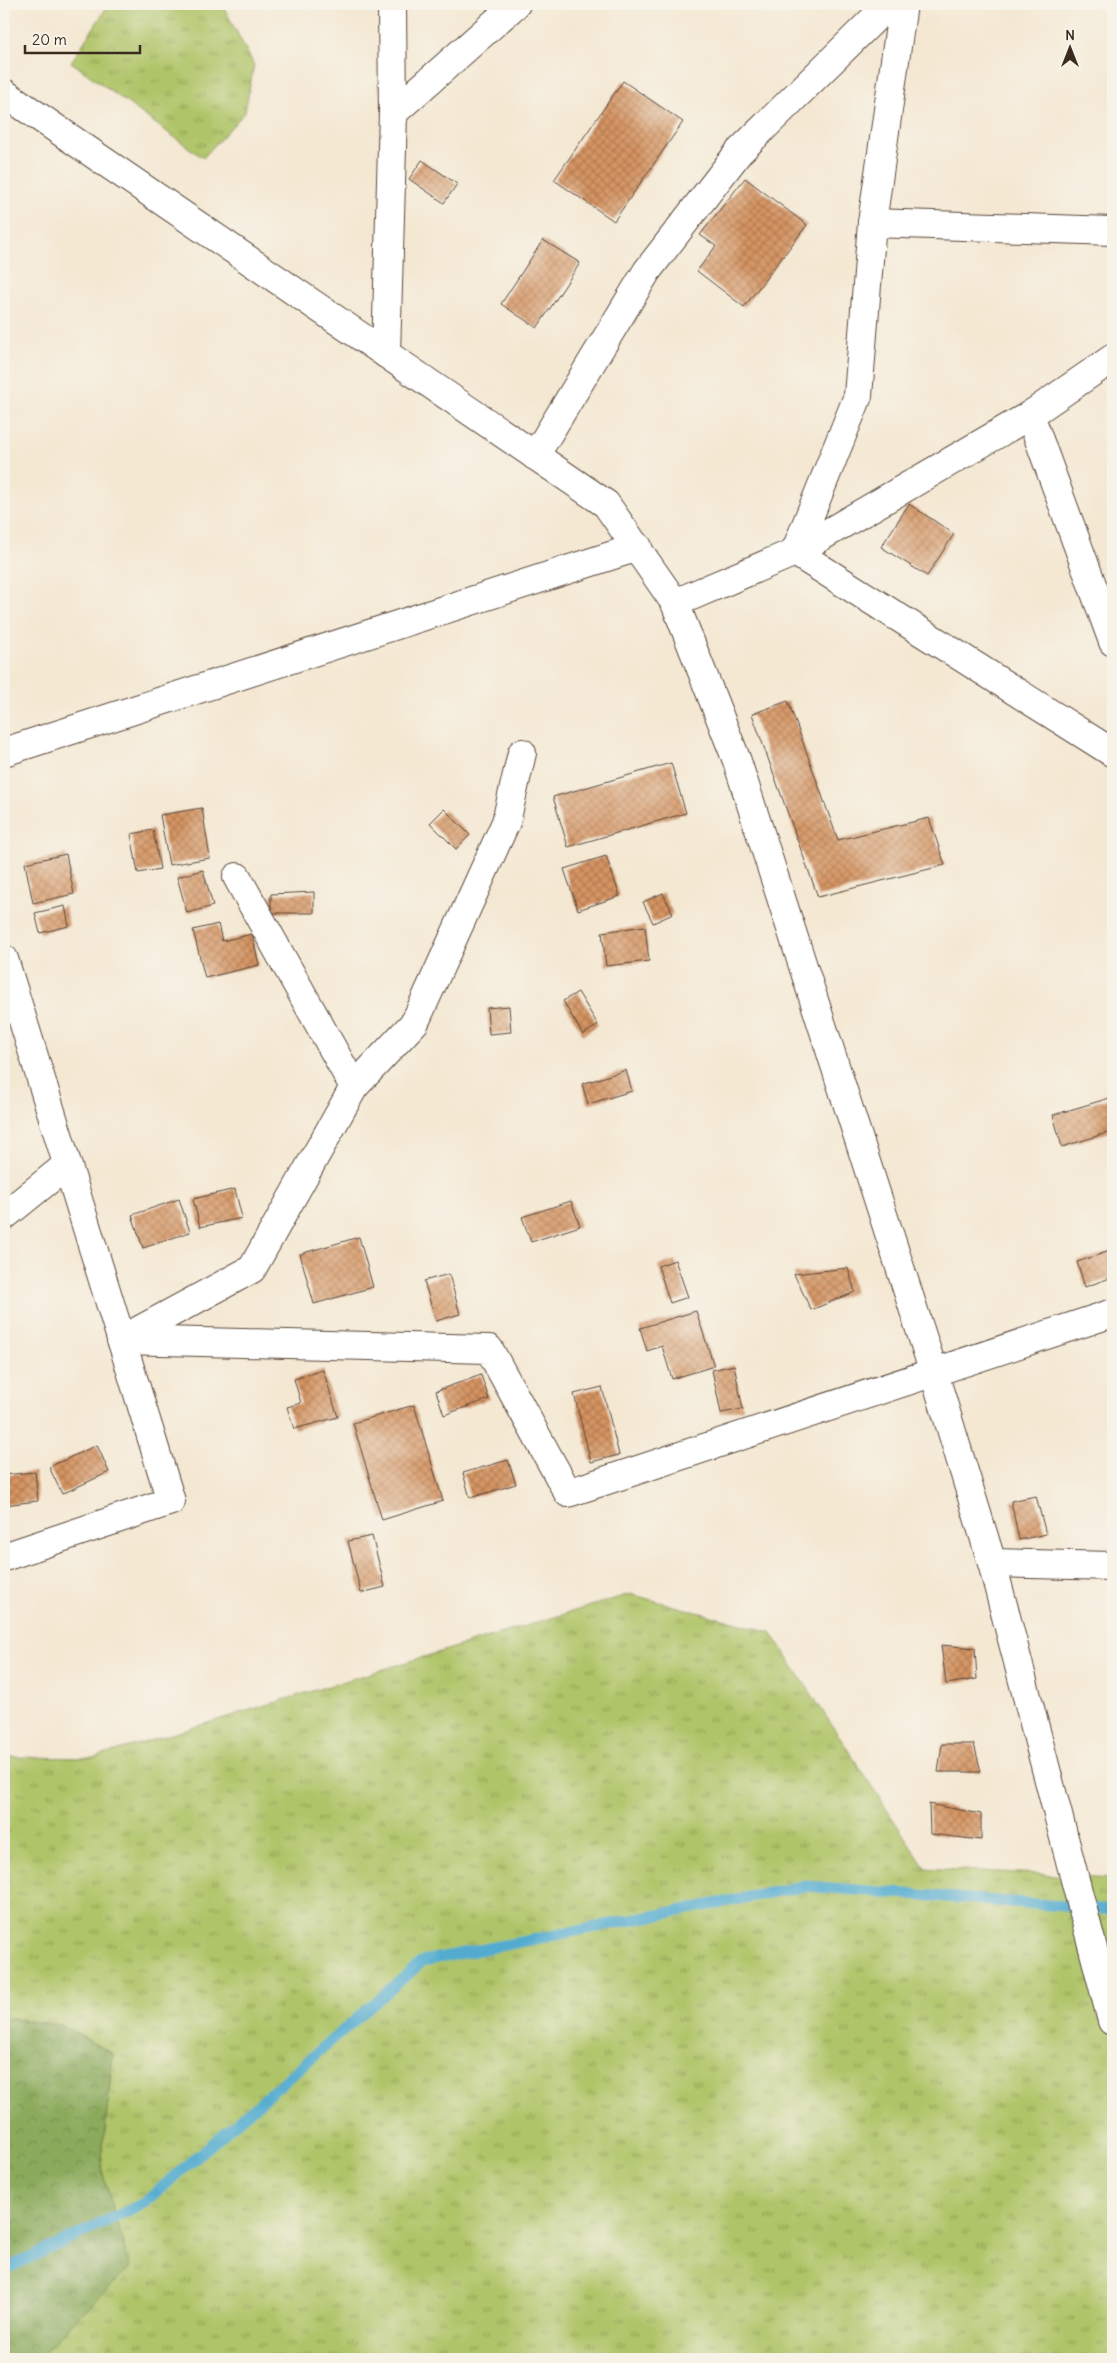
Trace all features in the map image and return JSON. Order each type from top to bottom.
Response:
[{"type":"street","points":[[386,354],[393,113],[392,4]]},
{"type":"street","points":[[393,113],[516,4]]},
{"type":"street","points":[[535,456],[647,271],[739,152],[889,4]]},
{"type":"street","points":[[795,552],[858,396],[872,223],[903,4]]},
{"type":"street","points":[[4,93],[606,504],[675,602],[737,761],[934,1373],[992,1563],[1113,2023]]},
{"type":"street","points":[[872,223],[1113,231]]},
{"type":"street","points":[[675,602],[795,552],[1030,414],[1113,358]]},
{"type":"street","points":[[1030,414],[1113,642]]},
{"type":"street","points":[[4,752],[638,547]]},
{"type":"street","points":[[795,552],[1113,753]]},
{"type":"street","points":[[121,1340],[252,1269],[354,1087],[415,1022],[506,822],[522,753]]},
{"type":"street","points":[[237,877],[354,1087]]},
{"type":"street","points":[[4,959],[171,1501],[4,1557]]},
{"type":"street","points":[[4,1216],[68,1165]]},
{"type":"street","points":[[121,1340],[489,1349],[568,1493],[1113,1314]]},
{"type":"street","points":[[992,1563],[1113,1566]]},
{"type":"green space","points":[[107,4],[222,4],[254,65],[245,112],[203,158],[71,62],[107,7]]},
{"type":"green space","points":[[630,1594],[771,1632],[925,1868],[1113,1878],[1113,2359],[38,2359],[79,2316],[130,2268],[101,2167],[113,2054],[61,2025],[4,2018],[4,1757],[93,1758]]},
{"type":"green space","points":[[4,2018],[61,2025],[113,2054],[101,2167],[130,2268],[79,2316],[38,2359],[4,2359]]},
{"type":"building","points":[[623,81],[683,122],[614,221],[554,180]]},
{"type":"building","points":[[422,160],[457,184],[444,203],[409,179]]},
{"type":"building","points":[[745,178],[807,225],[744,307],[697,271],[716,246],[700,235]]},
{"type":"building","points":[[543,240],[580,263],[537,328],[501,304]]},
{"type":"building","points":[[909,504],[954,534],[927,576],[881,547]]},
{"type":"building","points":[[788,701],[838,840],[929,818],[945,865],[818,897],[752,714]]},
{"type":"building","points":[[671,763],[686,813],[568,847],[553,797]]},
{"type":"building","points":[[202,808],[210,858],[169,865],[160,815]]},
{"type":"building","points":[[444,809],[470,835],[456,849],[430,823]]},
{"type":"building","points":[[153,830],[160,869],[138,873],[131,834]]},
{"type":"building","points":[[66,854],[74,894],[33,903],[25,863]]},
{"type":"building","points":[[606,856],[620,896],[578,910],[564,869]]},
{"type":"building","points":[[203,870],[213,906],[187,913],[177,877]]},
{"type":"building","points":[[314,892],[314,913],[271,913],[271,894]]},
{"type":"building","points":[[663,893],[673,914],[653,923],[643,902]]},
{"type":"building","points":[[65,906],[69,926],[40,933],[35,913]]},
{"type":"building","points":[[218,924],[222,941],[252,934],[259,965],[205,978],[193,930]]},
{"type":"building","points":[[645,926],[649,961],[606,966],[602,932]]},
{"type":"building","points":[[578,992],[598,1025],[583,1035],[563,1001]]},
{"type":"building","points":[[509,1006],[511,1032],[489,1034],[487,1008]]},
{"type":"building","points":[[626,1070],[632,1091],[588,1104],[582,1084]]},
{"type":"building","points":[[1113,1097],[1113,1131],[1062,1147],[1053,1115]]},
{"type":"building","points":[[235,1189],[242,1218],[200,1227],[193,1199]]},
{"type":"building","points":[[179,1199],[190,1232],[143,1248],[132,1215]]},
{"type":"building","points":[[571,1201],[580,1226],[531,1242],[522,1217]]},
{"type":"building","points":[[359,1237],[373,1287],[314,1304],[300,1254]]},
{"type":"building","points":[[1113,1250],[1113,1277],[1085,1287],[1077,1262]]},
{"type":"building","points":[[675,1260],[688,1297],[670,1303],[658,1266]]},
{"type":"building","points":[[848,1268],[855,1292],[811,1310],[794,1274]]},
{"type":"building","points":[[449,1274],[460,1314],[436,1321],[424,1281]]},
{"type":"building","points":[[696,1311],[714,1366],[672,1379],[662,1346],[647,1351],[640,1328]]},
{"type":"building","points":[[734,1365],[743,1409],[721,1413],[712,1370]]},
{"type":"building","points":[[323,1370],[338,1417],[294,1429],[287,1407],[301,1403],[294,1379]]},
{"type":"building","points":[[481,1375],[489,1399],[444,1415],[436,1391]]},
{"type":"building","points":[[602,1387],[619,1455],[591,1462],[574,1394]]},
{"type":"building","points":[[414,1405],[443,1501],[382,1520],[353,1423]]},
{"type":"building","points":[[97,1445],[109,1472],[62,1494],[49,1467]]},
{"type":"building","points":[[508,1460],[516,1484],[470,1498],[463,1473]]},
{"type":"building","points":[[35,1472],[38,1501],[4,1505],[4,1475]]},
{"type":"building","points":[[1036,1496],[1046,1534],[1019,1540],[1011,1501]]},
{"type":"building","points":[[372,1536],[385,1587],[361,1593],[348,1541]]},
{"type":"building","points":[[941,1645],[975,1648],[977,1679],[946,1684]]},
{"type":"building","points":[[942,1744],[974,1744],[981,1772],[938,1772]]},
{"type":"building","points":[[929,1804],[981,1814],[981,1840],[930,1834]]},
{"type":"waterway","points":[[4,2270],[144,2203],[423,1961],[805,1886],[1113,1910]]}]
